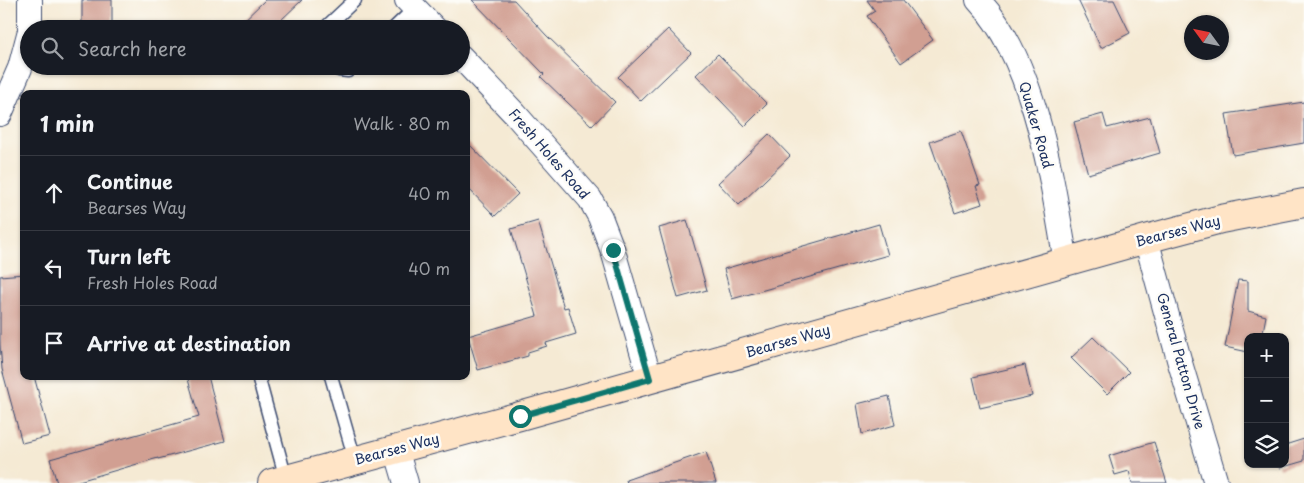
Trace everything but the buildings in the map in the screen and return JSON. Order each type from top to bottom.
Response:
[{"type":"main road","name":"Bearses Way","points":[[279,481],[520,416],[1221,219],[1304,203]]},
{"type":"street","points":[[30,0],[30,20]]},
{"type":"street","name":"Quaker Road","points":[[978,0],[991,15],[1009,44],[1027,88],[1041,133],[1057,205],[1066,262]]},
{"type":"street","points":[[411,4],[426,20]]},
{"type":"street","name":"Fresh Holes Road","points":[[470,66],[590,199],[600,217],[613,250],[650,379]]},
{"type":"street","points":[[0,114],[20,68]]},
{"type":"street","name":"General Patton Drive","points":[[1146,240],[1216,483]]},
{"type":"street","points":[[396,449],[406,483]]},
{"type":"lane","points":[[334,20],[355,0]]},
{"type":"lane","points":[[399,20],[411,4]]},
{"type":"lane","points":[[259,380],[279,481]]},
{"type":"lane","points":[[332,380],[355,460]]},
{"type":"route","points":[[520,416],[650,379],[613,250]]}]
